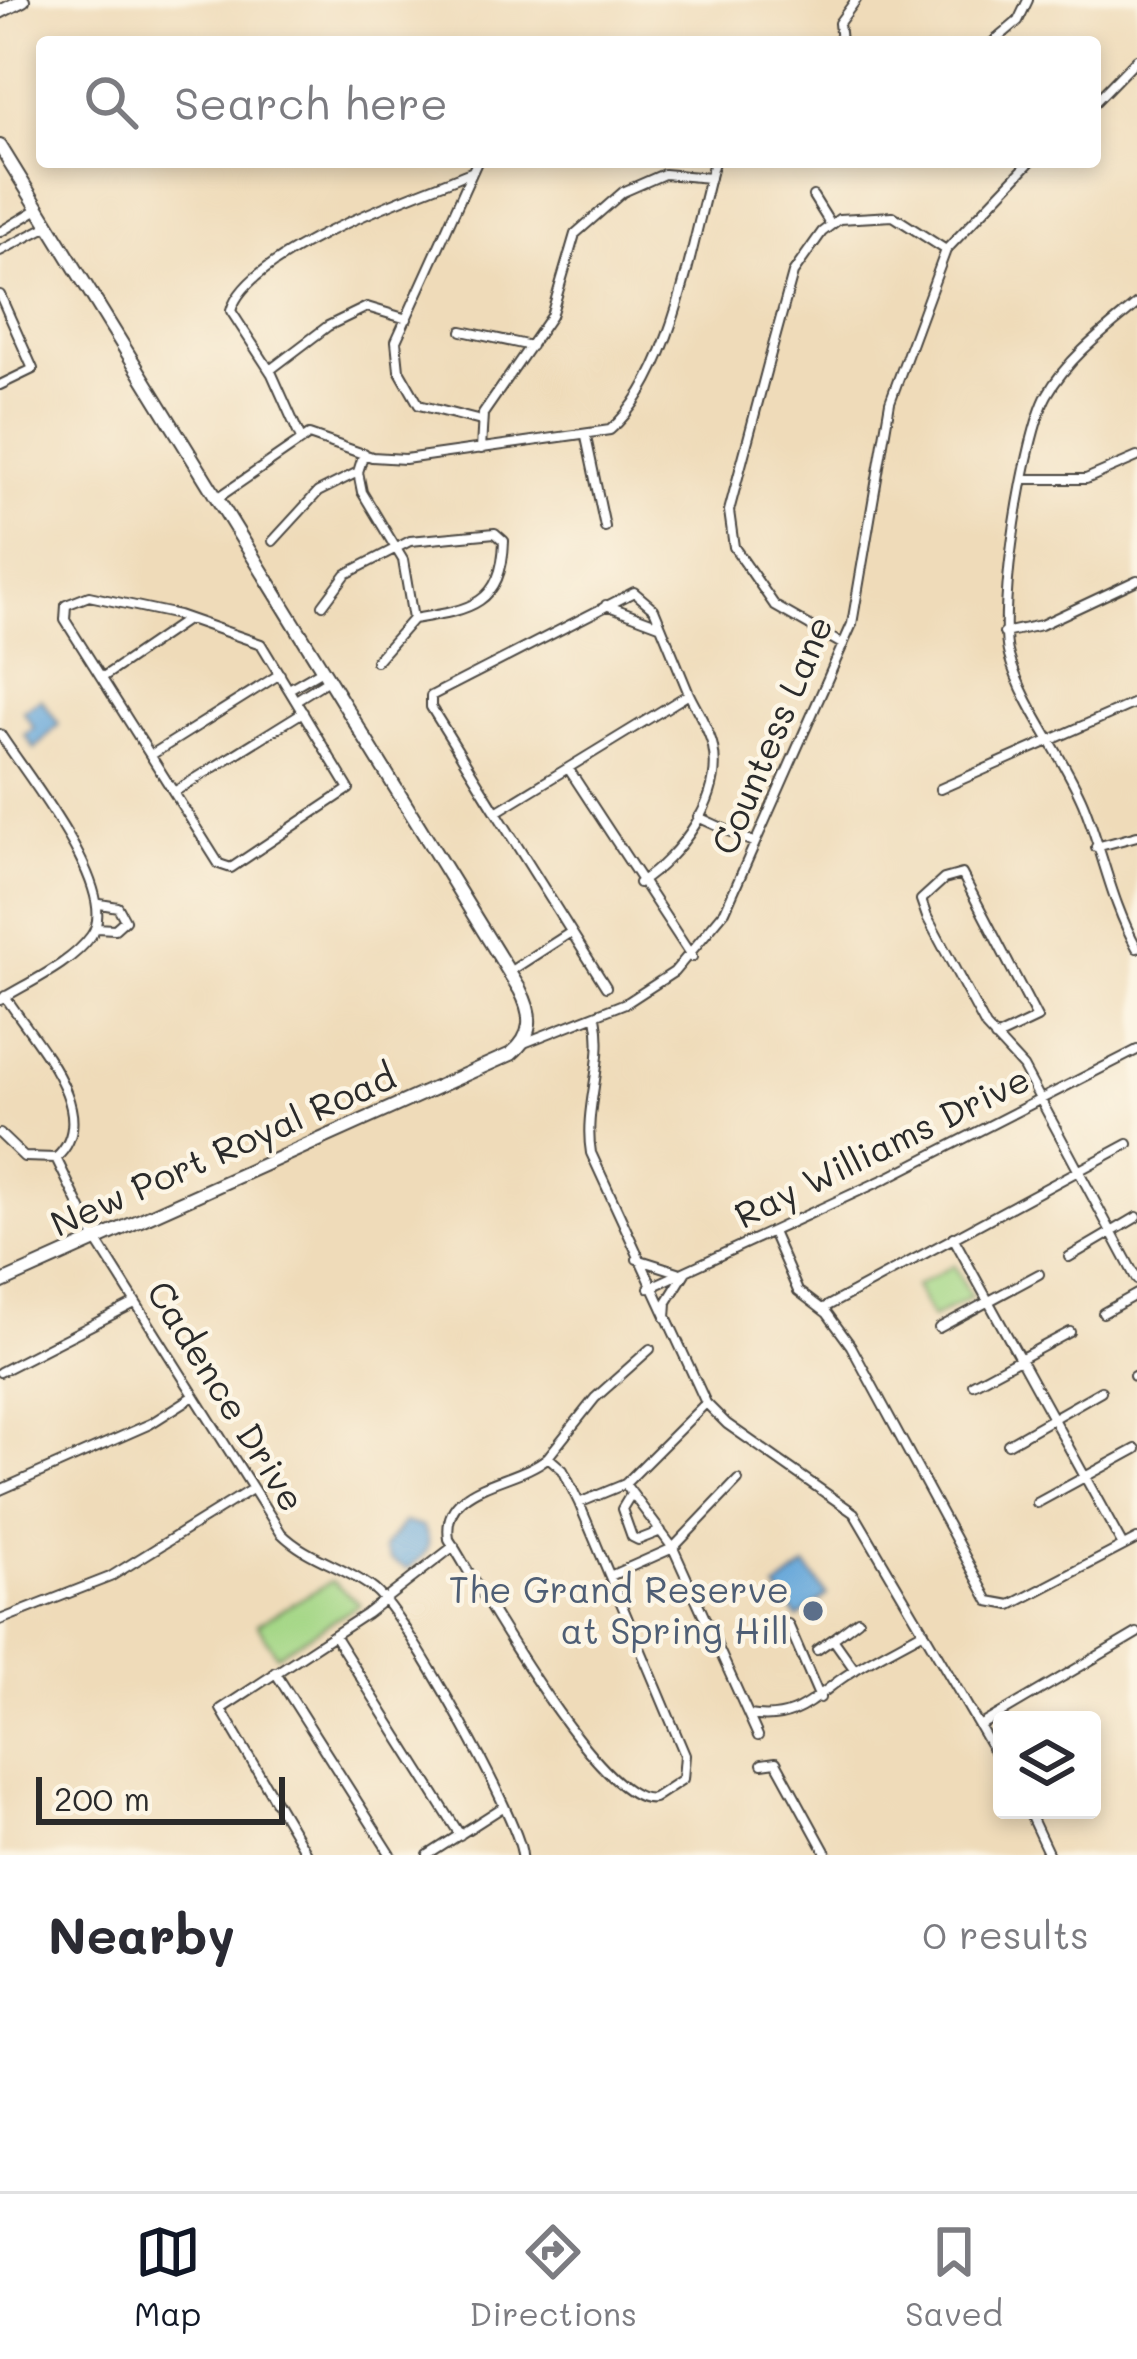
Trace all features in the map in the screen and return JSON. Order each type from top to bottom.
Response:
[{"type":"main road","points":[[0,12],[23,0]]},
{"type":"main road","points":[[0,146],[509,972],[529,1011],[524,1042]]},
{"type":"main road","name":"New Port Royal Road","points":[[0,1282],[470,1073],[524,1042]]},
{"type":"street","points":[[840,36],[839,23],[855,0]]},
{"type":"street","points":[[1000,36],[1018,21],[1028,0]]},
{"type":"street","points":[[1101,96],[1137,59]]},
{"type":"street","points":[[473,168],[396,340],[399,370],[419,406],[481,421]]},
{"type":"street","points":[[219,497],[301,439],[319,436],[364,454],[404,459],[610,430],[624,416],[663,347],[712,168]]},
{"type":"street","name":"Countess Lane","points":[[524,1042],[628,1002],[692,957],[725,911],[852,624],[890,402],[946,250],[1024,168]]},
{"type":"street","points":[[301,439],[270,370],[231,311],[234,298],[278,262],[471,172]]},
{"type":"street","points":[[481,449],[481,421],[554,310],[575,234],[622,192],[664,174],[710,178]]},
{"type":"street","points":[[813,196],[831,225]]},
{"type":"street","points":[[0,232],[38,209]]},
{"type":"street","points":[[842,644],[776,606],[734,547],[729,511],[793,273],[831,225],[839,219],[893,216],[946,250]]},
{"type":"street","points":[[0,250],[48,226]]},
{"type":"street","points":[[0,295],[33,369],[0,385]]},
{"type":"street","points":[[1137,304],[1072,361],[1048,394],[1026,479],[1004,633],[1016,677],[1082,802],[1109,892],[1137,948]]},
{"type":"street","points":[[270,370],[328,326],[367,307],[407,320]]},
{"type":"street","points":[[462,331],[531,346]]},
{"type":"street","points":[[586,436],[605,527]]},
{"type":"street","points":[[364,454],[358,472],[362,492],[397,547],[413,620]]},
{"type":"street","points":[[1026,479],[1086,478],[1137,458]]},
{"type":"street","points":[[273,541],[318,492],[358,472]]},
{"type":"street","points":[[322,605],[346,574],[397,547],[489,530],[504,542],[503,566],[486,598],[458,612],[413,620],[376,661]]},
{"type":"street","points":[[1004,633],[1041,625],[1137,580]]},
{"type":"street","points":[[606,988],[431,707],[431,696],[634,592],[643,594],[661,625],[715,761],[698,817],[669,863],[639,883]]},
{"type":"street","points":[[89,596],[190,618],[252,637],[280,674],[349,789],[231,868],[219,864],[65,620],[66,605],[89,596]]},
{"type":"street","points":[[606,604],[661,625]]},
{"type":"street","points":[[103,677],[190,618]]},
{"type":"street","points":[[151,754],[280,674]]},
{"type":"street","points":[[289,689],[325,675]]},
{"type":"street","points":[[296,700],[325,675]]},
{"type":"street","points":[[496,812],[689,694]]},
{"type":"street","points":[[940,789],[1137,702]]},
{"type":"street","points":[[174,792],[303,712]]},
{"type":"street","points":[[0,734],[91,877],[100,904],[96,928],[64,959],[3,998],[75,1110],[72,1141],[56,1158],[24,1157],[0,1134]]},
{"type":"street","points":[[0,758],[11,751]]},
{"type":"street","points":[[568,768],[639,883],[692,957]]},
{"type":"street","points":[[698,817],[755,843]]},
{"type":"street","points":[[1096,848],[1137,836]]},
{"type":"street","points":[[995,1038],[1037,1018],[962,874],[944,879],[921,900],[995,1038],[1023,1067],[1037,1102],[1137,1280]]},
{"type":"street","points":[[96,928],[115,928],[124,920],[118,907],[100,904]]},
{"type":"street","points":[[509,972],[571,932]]},
{"type":"street","points":[[596,1017],[600,1039],[587,1129],[591,1153],[665,1324],[706,1403],[727,1424],[828,1490],[854,1513],[993,1750]]},
{"type":"street","name":"Ray Williams Drive","points":[[649,1288],[1137,1050]]},
{"type":"street","points":[[821,1310],[1127,1144]]},
{"type":"street","name":"Cadence Drive","points":[[56,1158],[95,1238],[280,1533],[303,1555],[363,1582],[384,1599],[455,1709],[520,1834],[522,1855]]},
{"type":"street","points":[[1069,1258],[1137,1217]]},
{"type":"street","points":[[772,1232],[798,1291],[851,1346],[989,1601],[1011,1604],[1137,1539]]},
{"type":"street","points":[[953,1237],[1124,1546]]},
{"type":"street","points":[[637,1259],[669,1272],[686,1272]]},
{"type":"street","points":[[665,1324],[667,1302],[686,1272]]},
{"type":"street","points":[[939,1328],[1039,1274]]},
{"type":"street","points":[[1103,1313],[1137,1294]]},
{"type":"street","points":[[0,1372],[135,1303]]},
{"type":"street","points":[[973,1384],[1070,1332]]},
{"type":"street","points":[[548,1457],[563,1470],[579,1503],[686,1755],[683,1779],[643,1801],[627,1794],[583,1749],[454,1546],[447,1527],[460,1499],[530,1473],[595,1398],[650,1349]]},
{"type":"street","points":[[1008,1444],[1101,1391]]},
{"type":"street","points":[[0,1490],[72,1462],[194,1396]]},
{"type":"street","points":[[579,1503],[625,1484],[706,1403]]},
{"type":"street","points":[[1037,1503],[1136,1449]]},
{"type":"street","points":[[610,1576],[674,1548],[738,1480]]},
{"type":"street","points":[[625,1484],[674,1548],[758,1736]]},
{"type":"street","points":[[0,1620],[110,1577],[252,1489]]},
{"type":"street","points":[[631,1494],[622,1509],[632,1537],[638,1540],[662,1531]]},
{"type":"street","points":[[307,1855],[221,1708],[334,1635],[454,1546]]},
{"type":"street","points":[[818,1651],[857,1621]]},
{"type":"street","points":[[788,1624],[820,1698]]},
{"type":"street","points":[[749,1715],[789,1716],[855,1670],[924,1631]]},
{"type":"street","points":[[980,1726],[1137,1633]]},
{"type":"street","points":[[334,1635],[460,1835]]},
{"type":"street","points":[[833,1639],[855,1670]]},
{"type":"street","points":[[275,1672],[391,1855]]},
{"type":"street","points":[[762,1764],[776,1762],[827,1855]]},
{"type":"street","points":[[428,1855],[503,1808]]},
{"type":"street","points":[[1032,1819],[1048,1855]]},
{"type":"green space","points":[[954,1265],[971,1297],[932,1318],[915,1286]]},
{"type":"green space","points":[[332,1581],[360,1604],[277,1655],[257,1624]]},
{"type":"water","points":[[41,699],[59,724],[35,749],[25,735],[34,728],[23,711]]},
{"type":"water","points":[[404,1522],[423,1527],[428,1541],[426,1551],[408,1569],[390,1560],[384,1548]]},
{"type":"water","points":[[806,1566],[827,1595],[798,1618],[776,1589]]},
{"type":"place","name":"The Grand Reserve at Spring Hill","points":[[813,1611]]}]
